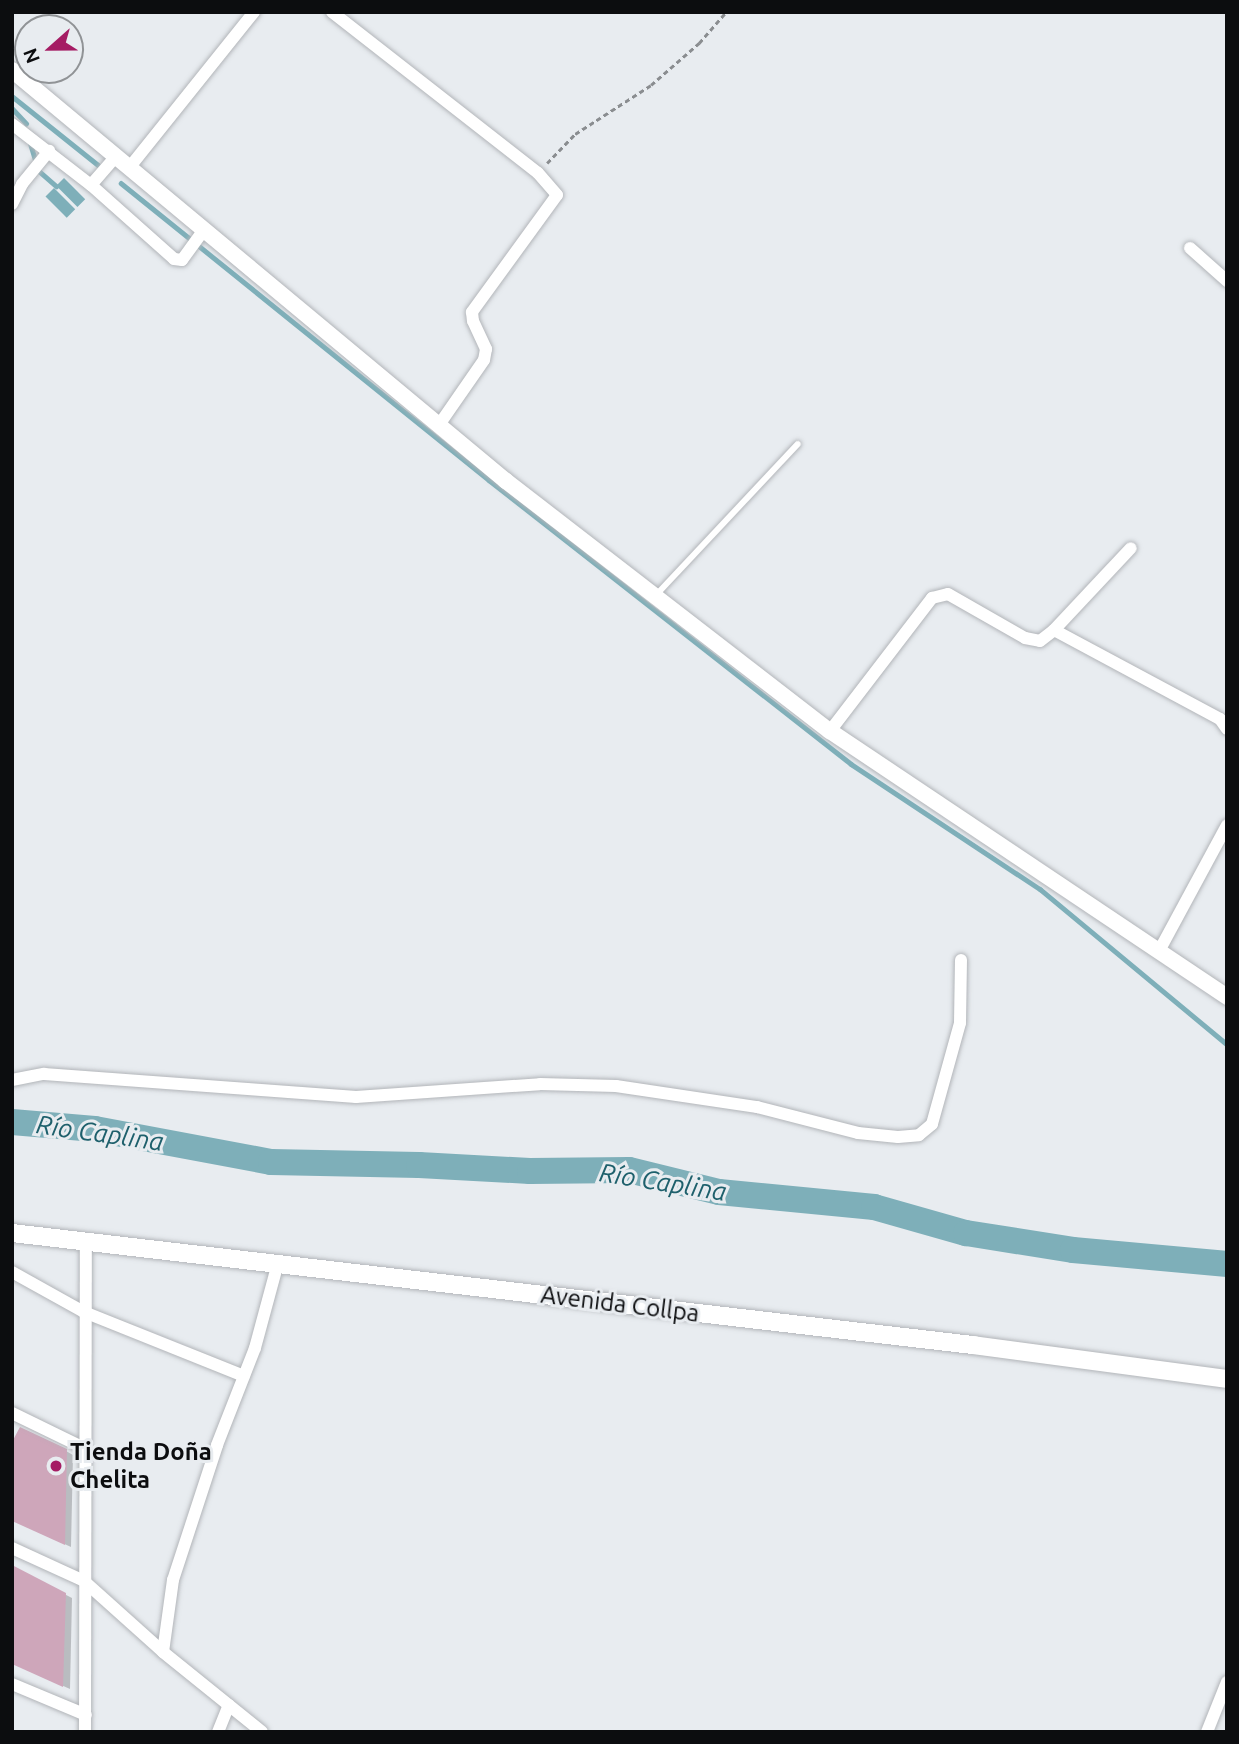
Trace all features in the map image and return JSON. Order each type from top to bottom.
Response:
[{"type":"main road","name":"Avenida Collpa","points":[[12,1233],[974,1345],[1227,1379]]},
{"type":"street","points":[[129,168],[254,12]]},
{"type":"street","points":[[332,12],[538,173],[557,195],[472,312],[473,321],[486,349],[484,360],[439,425]]},
{"type":"street","points":[[12,70],[129,168],[196,241],[439,425],[506,481],[830,731],[1015,858],[1227,997]]},
{"type":"street","points":[[12,124],[46,154],[90,185],[174,260],[182,260],[196,241]]},
{"type":"street","points":[[12,204],[22,184],[46,154]]},
{"type":"street","points":[[90,185],[116,156]]},
{"type":"street","points":[[1190,248],[1227,281]]},
{"type":"street","points":[[830,731],[932,598],[948,594],[1025,638],[1040,641],[1054,630],[1131,548]]},
{"type":"street","points":[[1054,630],[1220,719],[1227,729]]},
{"type":"street","points":[[1159,951],[1227,825]]},
{"type":"street","points":[[12,1080],[44,1074],[356,1097],[540,1084],[616,1086],[757,1107],[858,1133],[898,1137],[919,1135],[932,1124],[960,1023],[961,960]]},
{"type":"street","points":[[85,1732],[86,1240]]},
{"type":"street","points":[[163,1652],[173,1580],[216,1445],[244,1376],[278,1263]]},
{"type":"street","points":[[12,1272],[84,1312],[244,1376]]},
{"type":"street","points":[[12,1413],[86,1449]]},
{"type":"street","points":[[12,1548],[84,1581],[163,1652],[262,1732]]},
{"type":"street","points":[[1207,1732],[1227,1682]]},
{"type":"street","points":[[12,1684],[86,1715]]},
{"type":"street","points":[[218,1732],[229,1705]]},
{"type":"lane","points":[[656,595],[799,444]]},
{"type":"path","points":[[538,173],[575,134],[651,85],[699,43],[726,12]]},
{"type":"water","points":[[64,178],[85,199],[77,207],[56,186]]},
{"type":"water","points":[[54,188],[75,209],[67,218],[46,196]]},
{"type":"building","points":[[20,1427],[67,1449],[65,1545],[12,1521],[12,1442]]},
{"type":"building","points":[[12,1565],[66,1593],[63,1687],[12,1664]]},
{"type":"waterway","points":[[12,96],[98,165]]},
{"type":"waterway","points":[[12,108],[26,123]]},
{"type":"waterway","points":[[30,142],[39,171],[56,186]]},
{"type":"waterway","points":[[121,183],[489,480],[851,764],[1040,889],[1227,1044]]},
{"type":"waterway","name":"Río Caplina","points":[[12,1122],[95,1129],[271,1162],[419,1165],[530,1171],[629,1170],[719,1192],[874,1207],[966,1233],[1073,1250],[1227,1264]]},
{"type":"place","name":"Tienda Doña Chelita","points":[[56,1466]]}]
